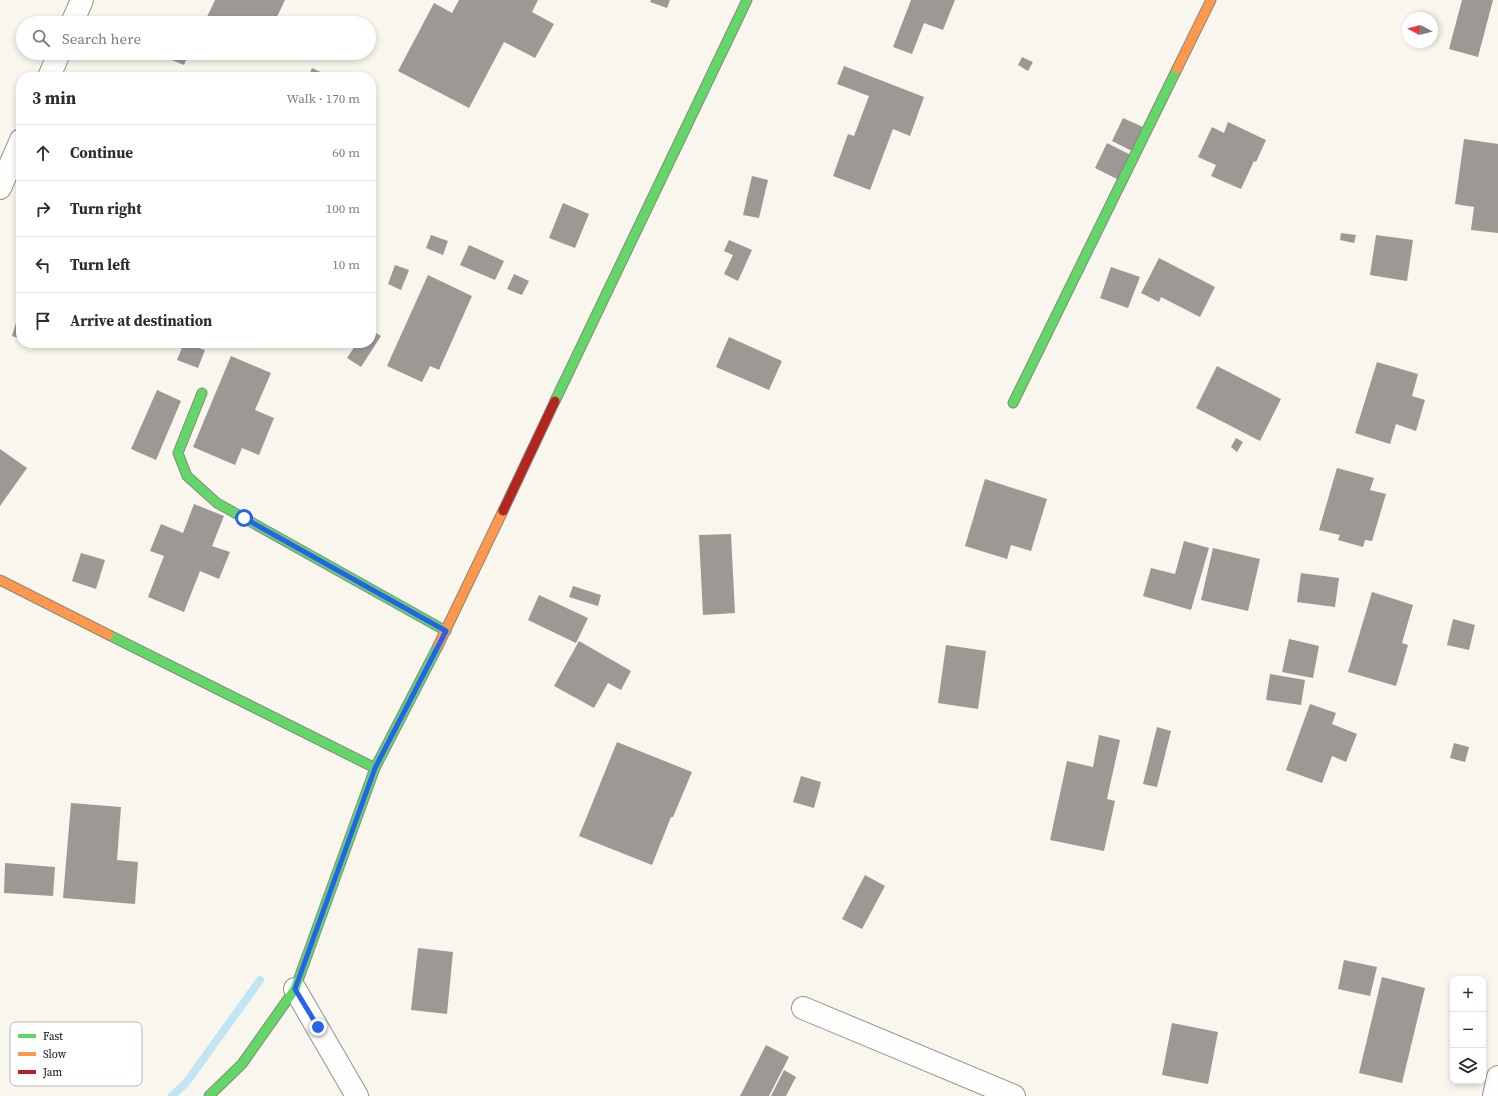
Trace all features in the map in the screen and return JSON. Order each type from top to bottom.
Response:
[{"type":"street","points":[[75,16],[82,0]]},
{"type":"street","points":[[209,1096],[242,1064],[295,989],[375,768],[446,631],[747,0]]},
{"type":"street","points":[[1013,403],[1211,0]]},
{"type":"street","points":[[51,72],[56,60]]},
{"type":"street","points":[[0,188],[16,151]]},
{"type":"street","points":[[202,393],[178,453],[187,476],[217,503],[446,631]]},
{"type":"street","points":[[0,580],[375,768]]},
{"type":"street","points":[[295,989],[357,1096]]},
{"type":"street","points":[[804,1008],[1014,1096]]},
{"type":"street","points":[[1494,1096],[1498,1077]]},
{"type":"building","points":[[215,0],[285,0],[277,16],[207,16]]},
{"type":"building","points":[[459,0],[538,0],[532,12],[554,24],[535,58],[504,42],[469,108],[398,71],[434,3],[452,13]]},
{"type":"building","points":[[651,0],[670,0],[667,8],[650,2]]},
{"type":"building","points":[[911,0],[955,0],[943,30],[924,23],[912,54],[893,47]]},
{"type":"building","points":[[1462,0],[1493,0],[1478,57],[1449,49]]},
{"type":"building","points":[[1022,57],[1033,62],[1028,71],[1018,65]]},
{"type":"building","points":[[172,60],[186,60],[184,65]]},
{"type":"building","points":[[844,66],[924,97],[910,136],[893,129],[870,190],[833,176],[848,134],[854,136],[869,96],[837,84]]},
{"type":"building","points":[[312,68],[320,72],[310,72]]},
{"type":"building","points":[[1123,118],[1143,127],[1132,151],[1112,141]]},
{"type":"building","points":[[1228,122],[1266,140],[1241,189],[1211,176],[1216,165],[1198,157],[1212,127],[1224,133]]},
{"type":"building","points":[[1464,139],[1498,144],[1498,233],[1471,230],[1474,207],[1455,204]]},
{"type":"building","points":[[1107,143],[1131,155],[1119,180],[1095,168]]},
{"type":"building","points":[[752,176],[768,180],[759,218],[743,215]]},
{"type":"building","points":[[563,203],[589,214],[575,248],[549,238]]},
{"type":"building","points":[[1341,233],[1356,235],[1354,243],[1340,240]]},
{"type":"building","points":[[431,235],[448,241],[443,255],[426,248]]},
{"type":"building","points":[[1376,235],[1413,240],[1407,281],[1370,275]]},
{"type":"building","points":[[729,240],[752,250],[738,281],[724,274],[733,255],[724,251]]},
{"type":"building","points":[[469,245],[504,261],[495,280],[460,265]]},
{"type":"building","points":[[1159,258],[1215,287],[1200,317],[1161,297],[1159,302],[1141,293]]},
{"type":"building","points":[[395,265],[409,270],[401,290],[388,284]]},
{"type":"building","points":[[1111,267],[1140,277],[1128,308],[1100,298]]},
{"type":"building","points":[[514,274],[529,281],[522,295],[507,289]]},
{"type":"building","points":[[428,275],[472,296],[439,370],[430,366],[422,382],[387,366]]},
{"type":"building","points":[[16,323],[16,337],[12,336]]},
{"type":"building","points":[[376,333],[381,336],[376,344]]},
{"type":"building","points":[[729,337],[782,361],[769,390],[716,367]]},
{"type":"building","points":[[182,348],[199,348],[205,350],[198,368],[177,360]]},
{"type":"building","points":[[354,348],[373,348],[361,367],[347,358]]},
{"type":"building","points":[[231,356],[271,373],[255,410],[274,418],[259,455],[242,448],[235,465],[193,447]]},
{"type":"building","points":[[1377,362],[1418,374],[1412,396],[1425,400],[1416,431],[1396,424],[1390,444],[1355,433]]},
{"type":"building","points":[[1217,366],[1281,399],[1260,441],[1196,408]]},
{"type":"building","points":[[157,390],[181,401],[156,460],[131,449]]},
{"type":"building","points":[[1236,438],[1243,442],[1237,452],[1231,447]]},
{"type":"building","points":[[0,449],[27,468],[0,506]]},
{"type":"building","points":[[1337,468],[1374,478],[1370,490],[1386,494],[1372,541],[1365,540],[1363,547],[1338,540],[1340,535],[1319,530]]},
{"type":"building","points":[[985,479],[1047,499],[1031,551],[1011,545],[1007,559],[965,546]]},
{"type":"building","points":[[194,504],[224,516],[212,546],[230,552],[219,579],[200,571],[184,612],[148,597],[164,556],[150,551],[161,524],[183,533]]},
{"type":"building","points":[[731,534],[735,613],[703,615],[699,535]]},
{"type":"building","points":[[1184,541],[1209,548],[1191,610],[1143,596],[1151,568],[1175,574]]},
{"type":"building","points":[[1213,548],[1260,559],[1248,611],[1201,600]]},
{"type":"building","points":[[81,553],[105,560],[96,589],[72,581]]},
{"type":"building","points":[[1301,573],[1339,578],[1335,607],[1297,602]]},
{"type":"building","points":[[573,586],[601,595],[598,606],[569,597]]},
{"type":"building","points":[[1372,592],[1413,605],[1402,643],[1408,645],[1396,686],[1348,672]]},
{"type":"building","points":[[539,595],[588,618],[576,643],[528,620]]},
{"type":"building","points":[[1453,619],[1475,625],[1469,650],[1447,645]]},
{"type":"building","points":[[1289,639],[1319,646],[1313,678],[1282,672]]},
{"type":"building","points":[[579,641],[631,671],[621,690],[608,683],[594,708],[554,686]]},
{"type":"building","points":[[946,645],[986,651],[978,709],[938,703]]},
{"type":"building","points":[[1270,674],[1305,680],[1301,705],[1266,700]]},
{"type":"building","points":[[1310,704],[1336,713],[1332,724],[1357,734],[1346,762],[1332,756],[1322,783],[1286,770]]},
{"type":"building","points":[[1157,727],[1171,731],[1157,787],[1143,784]]},
{"type":"building","points":[[1099,735],[1120,740],[1107,799],[1115,801],[1104,851],[1050,840],[1067,761],[1093,767]]},
{"type":"building","points":[[617,742],[692,772],[673,817],[671,817],[652,865],[579,836]]},
{"type":"building","points":[[1454,743],[1469,747],[1465,762],[1450,758]]},
{"type":"building","points":[[801,776],[821,782],[814,808],[793,802]]},
{"type":"building","points":[[71,803],[121,807],[117,860],[138,862],[135,904],[63,898]]},
{"type":"building","points":[[5,863],[55,867],[53,896],[4,893]]},
{"type":"building","points":[[865,875],[885,886],[862,929],[842,919]]},
{"type":"building","points":[[418,948],[453,952],[447,1014],[411,1010]]},
{"type":"building","points":[[1344,960],[1377,967],[1370,996],[1338,989]]},
{"type":"building","points":[[1382,977],[1425,988],[1402,1083],[1359,1073]]},
{"type":"building","points":[[1172,1023],[1218,1032],[1208,1084],[1162,1075]]},
{"type":"building","points":[[766,1045],[789,1057],[769,1096],[740,1096]]},
{"type":"building","points":[[784,1070],[796,1077],[786,1096],[771,1096]]},
{"type":"waterway","points":[[172,1096],[186,1083],[260,980]]},
{"type":"traffic: fast","points":[[555,401],[747,0]]},
{"type":"traffic: fast","points":[[1013,403],[1177,69]]},
{"type":"traffic: fast","points":[[202,393],[178,453],[187,476],[217,503],[446,631]]},
{"type":"traffic: fast","points":[[109,635],[375,768]]},
{"type":"traffic: fast","points":[[209,1096],[242,1064],[295,989],[375,768],[438,646]]},
{"type":"traffic: slow","points":[[1177,69],[1211,0]]},
{"type":"traffic: slow","points":[[438,646],[503,511]]},
{"type":"traffic: slow","points":[[0,580],[109,635]]},
{"type":"traffic: jam","points":[[503,511],[555,401]]},
{"type":"route","points":[[244,518],[446,631],[375,768],[295,989],[318,1027]]}]
